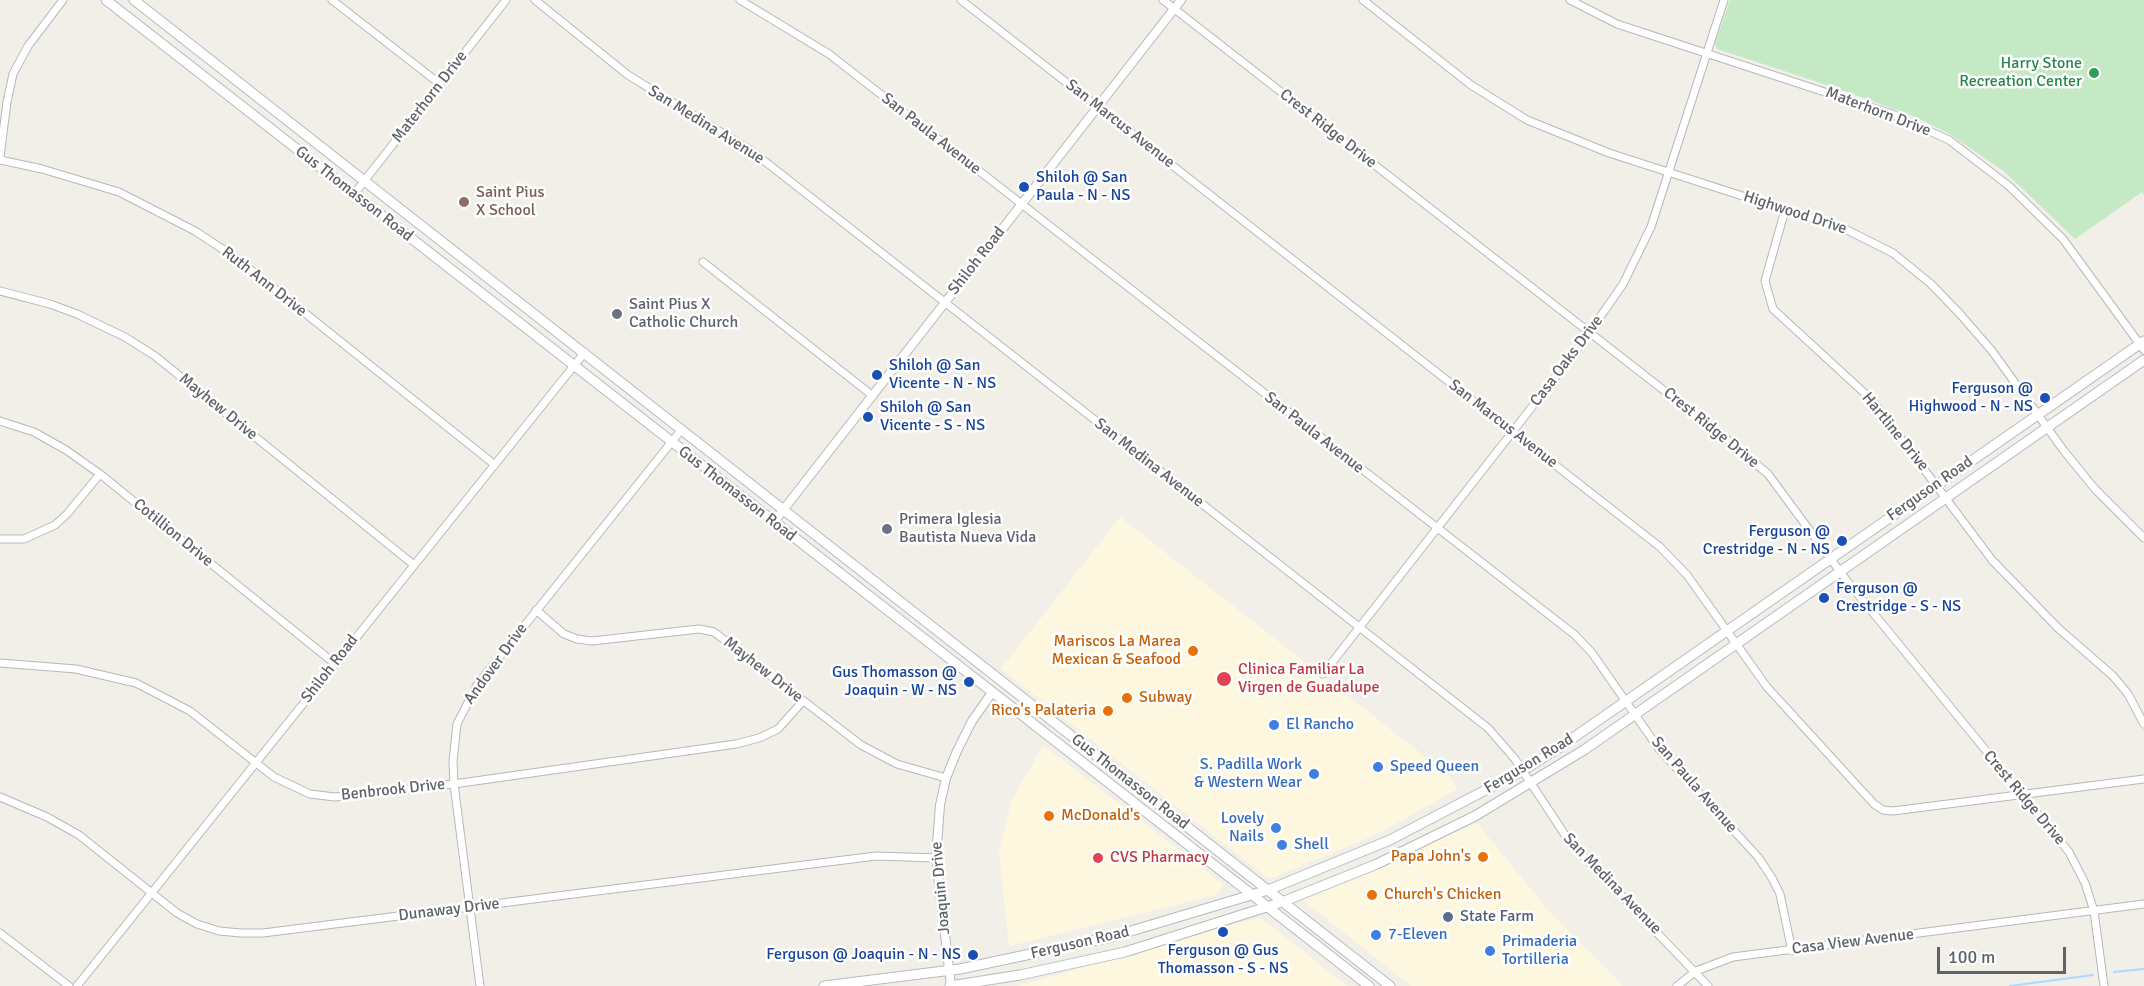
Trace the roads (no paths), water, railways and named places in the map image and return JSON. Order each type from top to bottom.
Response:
[{"type":"main road","name":"Gus Thomasson Road","points":[[106,0],[991,694],[1369,986]]},
{"type":"main road","name":"Gus Thomasson Road","points":[[134,0],[1390,986]]},
{"type":"main road","name":"Ferguson Road","points":[[824,986],[949,970],[1111,937],[1251,896],[1390,840],[1522,771],[1626,702],[2038,414],[2143,345]]},
{"type":"main road","name":"Ferguson Road","points":[[951,986],[1020,975],[1125,952],[1282,902],[1428,840],[1530,784],[1636,715],[2144,360]]},
{"type":"main road","points":[[991,694],[1002,681]]},
{"type":"main road","points":[[1093,773],[1103,761]]},
{"type":"main road","points":[[1172,834],[1189,828]]},
{"type":"street","points":[[0,159],[13,74],[28,46],[63,0]]},
{"type":"street","points":[[332,0],[440,84]]},
{"type":"street","name":"Materhorn Drive","points":[[354,194],[506,0]]},
{"type":"street","name":"San Medina Avenue","points":[[535,0],[628,75],[753,152],[1488,728],[1502,741],[1569,841],[1708,986]]},
{"type":"street","name":"San Paula Avenue","points":[[741,0],[829,54],[1575,635],[1592,653],[1680,775],[1758,857],[1780,894],[1792,951]]},
{"type":"street","name":"San Marcus Avenue","points":[[961,0],[1671,557],[1688,575],[1767,687],[1874,804],[1883,810],[2024,796]]},
{"type":"street","name":"Crest Ridge Drive","points":[[1163,0],[1753,460],[1783,492],[1840,572],[2069,852],[2085,883],[2094,911],[2104,986]]},
{"type":"street","name":"Shiloh Road","points":[[773,523],[1181,0]]},
{"type":"street","name":"Highwood Drive","points":[[1363,0],[1471,86],[1527,120],[1609,153],[1868,239],[1908,265],[1960,314],[2095,489],[2144,538]]},
{"type":"street","name":"Materhorn Drive","points":[[1570,0],[1617,24],[1892,114],[1949,141],[2009,186],[2055,232],[2143,345]]},
{"type":"street","name":"Casa Oaks Drive","points":[[1323,674],[1589,333],[1637,258],[1651,227],[1724,0]]},
{"type":"street","name":"Ruth Ann Drive","points":[[0,159],[119,192],[195,231],[236,258],[495,465]]},
{"type":"street","name":"Hartline Drive","points":[[1785,210],[1765,281],[1773,309],[1872,400],[1992,560],[2058,628],[2113,676],[2128,694],[2144,724]]},
{"type":"street","points":[[453,271],[463,258]]},
{"type":"street","points":[[703,262],[873,396]]},
{"type":"street","name":"Mayhew Drive","points":[[0,291],[40,301],[77,314],[145,350],[414,565]]},
{"type":"street","name":"Shiloh Road","points":[[76,986],[585,352]]},
{"type":"street","name":"Cotillion Drive","points":[[0,421],[34,432],[66,450],[100,474],[334,663]]},
{"type":"street","name":"Andover Drive","points":[[480,986],[454,784],[454,737],[465,706],[477,685],[682,429]]},
{"type":"street","points":[[0,539],[24,539],[55,525],[68,514],[100,474]]},
{"type":"street","name":"Mayhew Drive","points":[[536,610],[564,634],[592,641],[699,629],[714,632],[861,745],[897,764],[946,778]]},
{"type":"street","name":"Benbrook Drive","points":[[0,663],[76,669],[136,683],[190,711],[254,763],[291,786],[310,794],[335,796],[454,784],[736,744],[759,738],[778,729],[803,701]]},
{"type":"street","name":"Joaquin Drive","points":[[951,986],[936,858],[940,805],[946,778],[972,721],[991,694]]},
{"type":"street","points":[[2024,796],[2144,779]]},
{"type":"street","name":"Dunaway Drive","points":[[0,797],[37,812],[79,836],[150,892],[197,924],[219,931],[241,933],[263,933],[876,856],[936,858]]},
{"type":"street","name":"Casa View Avenue","points":[[1677,986],[1696,971],[1733,957],[2144,904]]},
{"type":"street","points":[[0,933],[69,986]]},
{"type":"waterway","points":[[2114,972],[2144,969]]},
{"type":"waterway","points":[[2010,986],[2093,975]]},
{"type":"place","name":"Harry Stone Recreation Center","points":[[2094,73]]},
{"type":"place","name":"Shiloh @ San Paula - N - NS","points":[[1024,187]]},
{"type":"place","name":"Saint Pius X School","points":[[464,202]]},
{"type":"place","name":"Saint Pius X Catholic Church","points":[[617,314]]},
{"type":"place","name":"Shiloh @ San Vicente - N - NS","points":[[877,375]]},
{"type":"place","name":"Ferguson @ Highwood - N - NS","points":[[2045,398]]},
{"type":"place","name":"Shiloh @ San Vicente - S - NS","points":[[868,417]]},
{"type":"place","name":"Primera Iglesia Bautista Nueva Vida","points":[[887,529]]},
{"type":"place","name":"Ferguson @ Crestridge - N - NS","points":[[1842,541]]},
{"type":"place","name":"Ferguson @ Crestridge - S - NS","points":[[1824,598]]},
{"type":"place","name":"Mariscos La Marea Mexican & Seafood","points":[[1193,651]]},
{"type":"place","name":"Clinica Familiar La Virgen de Guadalupe","points":[[1224,679]]},
{"type":"place","name":"Gus Thomasson @ Joaquin - W - NS","points":[[969,682]]},
{"type":"place","name":"Subway","points":[[1127,698]]},
{"type":"place","name":"Rico's Palateria","points":[[1108,711]]},
{"type":"place","name":"El Rancho","points":[[1274,725]]},
{"type":"place","name":"Speed Queen","points":[[1378,767]]},
{"type":"place","name":"S. Padilla Work & Western Wear","points":[[1314,774]]},
{"type":"place","name":"McDonald's","points":[[1049,816]]},
{"type":"place","name":"Lovely Nails","points":[[1276,828]]},
{"type":"place","name":"Shell","points":[[1282,845]]},
{"type":"place","name":"Papa John's","points":[[1483,857]]},
{"type":"place","name":"CVS Pharmacy","points":[[1098,858]]},
{"type":"place","name":"Church's Chicken","points":[[1372,895]]},
{"type":"place","name":"State Farm","points":[[1448,917]]},
{"type":"place","name":"Ferguson @ Gus Thomasson - S - NS","points":[[1223,932]]},
{"type":"place","name":"7-Eleven","points":[[1376,935]]},
{"type":"place","name":"Primaderia Tortilleria","points":[[1490,951]]},
{"type":"place","name":"Ferguson @ Joaquin - N - NS","points":[[973,955]]}]
